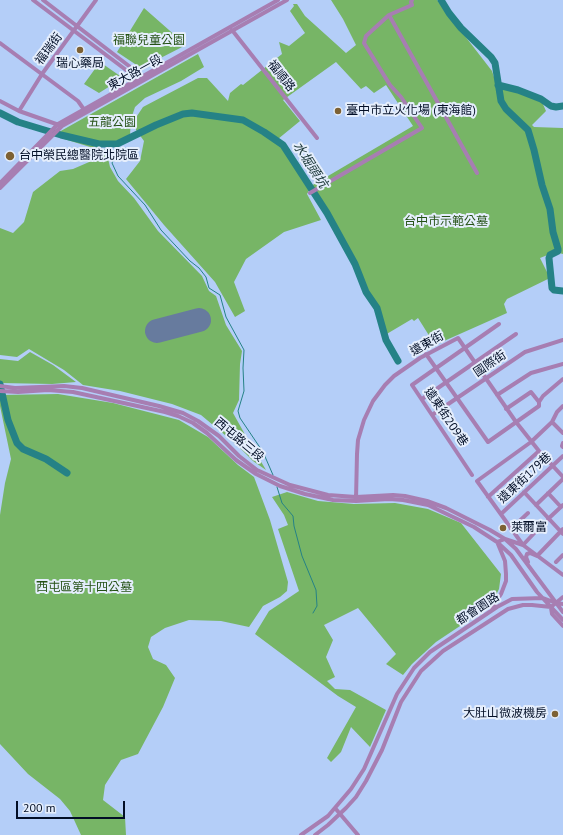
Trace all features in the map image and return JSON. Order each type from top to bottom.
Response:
[{"type":"street","points":[[33,0],[137,79],[143,78]]},
{"type":"street","points":[[43,0],[143,78]]},
{"type":"street","name":"福瑞街","points":[[19,111],[42,74],[78,27],[96,0]]},
{"type":"street","name":"東大路一段","points":[[253,17],[278,0]]},
{"type":"street","name":"東大路一段","points":[[55,130],[60,125],[143,78],[253,17],[287,0]]},
{"type":"street","points":[[310,193],[422,128],[401,96],[390,85],[364,44],[366,36],[390,15],[412,5],[412,0]]},
{"type":"street","points":[[390,15],[477,173]]},
{"type":"street","name":"福順路","points":[[231,29],[317,138]]},
{"type":"street","points":[[0,43],[78,101],[85,111]]},
{"type":"street","name":"東大路一段","points":[[85,111],[137,79]]},
{"type":"street","points":[[0,101],[19,111],[60,125]]},
{"type":"street","points":[[0,183],[47,134],[55,130]]},
{"type":"street","points":[[0,188],[53,135],[55,130]]},
{"type":"street","name":"遠東街209巷","points":[[472,475],[412,385],[499,324]]},
{"type":"street","points":[[422,400],[516,334]]},
{"type":"street","name":"遠東街","points":[[356,499],[358,440],[369,407],[390,379],[426,354],[458,338],[506,409],[531,442],[563,478]]},
{"type":"street","name":"國際街","points":[[432,415],[525,352],[563,340]]},
{"type":"street","points":[[426,354],[488,442],[539,404],[543,396],[563,378]]},
{"type":"street","points":[[497,395],[531,373],[563,364]]},
{"type":"street","name":"西屯路三段","points":[[2,386],[64,386],[82,388],[175,410],[206,426],[257,470],[280,481],[304,490],[356,499],[393,495],[427,501],[473,521],[505,539]]},
{"type":"street","name":"西屯路三段","points":[[0,391],[18,392],[48,390],[73,392],[101,397],[178,416],[207,433],[236,460],[256,474],[270,482],[319,498],[333,500],[389,499],[428,504],[474,526],[497,542],[511,555],[551,607]]},
{"type":"street","points":[[506,409],[531,392],[539,404]]},
{"type":"street","points":[[563,406],[557,412],[552,422],[531,442],[477,481],[523,545],[563,575]]},
{"type":"street","points":[[552,422],[563,433]]},
{"type":"street","points":[[563,443],[563,447]]},
{"type":"street","points":[[488,498],[539,451]]},
{"type":"street","name":"遠東街179巷","points":[[501,514],[563,456]]},
{"type":"street","points":[[536,505],[563,478]]},
{"type":"street","points":[[524,492],[548,519],[562,531],[537,556]]},
{"type":"street","points":[[548,493],[562,506],[548,519]]},
{"type":"street","points":[[511,529],[528,513]]},
{"type":"street","points":[[523,545],[540,527]]},
{"type":"street","points":[[505,539],[522,555],[563,612]]},
{"type":"street","points":[[488,613],[498,602],[506,581],[505,561],[497,542],[505,539],[523,545]]},
{"type":"street","points":[[530,567],[526,557],[530,553],[537,556]]},
{"type":"street","points":[[556,562],[563,555]]},
{"type":"street","points":[[551,607],[563,597]]},
{"type":"street","name":"都會園路","points":[[301,835],[328,816],[351,789],[364,769],[397,694],[414,668],[437,647],[512,599],[543,598],[563,604]]},
{"type":"street","name":"都會園路","points":[[315,835],[341,814],[356,797],[372,772],[401,702],[421,671],[443,651],[508,609],[523,605],[551,607]]},
{"type":"street","points":[[551,607],[563,620]]},
{"type":"street","points":[[551,607],[552,614],[563,626]]},
{"type":"street","points":[[335,808],[358,835]]},
{"type":"green space","name":"台中市示範公墓","points":[[331,0],[437,0],[492,71],[496,83],[512,88],[542,102],[546,111],[532,125],[534,127],[563,128],[563,254],[555,252],[540,258],[550,278],[507,299],[504,304],[507,313],[435,345],[418,318],[414,321],[412,319],[385,335],[377,307],[367,291],[356,263],[311,187],[307,194],[321,220],[284,232],[246,259],[234,282],[245,311],[235,317],[215,282],[164,225],[126,179],[140,161],[144,141],[136,130],[135,119],[143,107],[198,78],[207,78],[228,101],[230,93],[241,84],[243,85],[282,54],[279,42],[289,46],[305,33],[290,11],[294,6],[293,4],[297,4],[305,16],[346,53],[356,45],[343,19]],"holes":[[[336,62],[361,89],[366,86],[374,93],[386,85],[413,126],[311,186],[300,165],[278,139],[300,121],[283,100]]]},
{"type":"green space","name":"福聯兒童公園","points":[[144,8],[186,45],[141,68],[117,52]]},
{"type":"green space","name":"五龍公園","points":[[198,54],[204,67],[181,81],[145,98],[135,107],[131,119],[130,135],[123,140],[100,143],[59,132]]},
{"type":"green space","points":[[100,62],[123,78],[99,93],[84,84]]},
{"type":"green space","points":[[63,137],[106,150],[110,167],[118,181],[134,198],[158,231],[202,276],[209,291],[216,296],[226,325],[242,351],[240,364],[239,400],[233,413],[266,470],[253,461],[237,445],[201,415],[172,404],[120,391],[83,385],[64,370],[29,349],[17,357],[0,355],[0,228],[13,233],[24,222],[33,192],[60,171],[73,169],[103,156],[104,153],[100,150],[64,139]]},
{"type":"green space","points":[[30,352],[53,365],[76,382],[52,384],[0,383],[0,359],[18,361]]},
{"type":"green space","name":"西屯區第十四公墓","points":[[58,394],[113,403],[179,420],[208,437],[238,465],[254,477],[270,520],[288,582],[287,591],[280,597],[263,606],[249,627],[221,621],[189,620],[165,628],[151,637],[148,647],[153,659],[166,665],[175,678],[163,707],[138,754],[121,760],[105,785],[103,800],[125,817],[126,835],[81,835],[70,811],[60,799],[28,774],[0,744],[0,515],[5,483],[11,459],[0,406],[0,395]]},
{"type":"green space","points":[[287,492],[318,501],[354,504],[395,503],[428,509],[461,523],[501,574],[499,589],[491,605],[436,642],[412,664],[403,675],[386,664],[396,654],[358,608],[324,625],[333,640],[326,657],[335,677],[327,681],[335,689],[350,690],[386,710],[370,747],[351,727],[341,752],[331,762],[327,758],[356,707],[338,696],[255,634],[269,611],[299,591],[278,529],[288,525],[284,515],[272,497]]},
{"type":"waterway","points":[[441,0],[461,28],[491,57],[495,63],[501,101],[506,109],[528,130],[542,185],[550,209],[553,232],[558,249],[558,251],[550,255],[549,258],[552,288],[554,290],[563,291]]},
{"type":"waterway","points":[[498,85],[518,90],[541,99],[551,106],[563,106]]},
{"type":"waterway","name":"水堀頭坑","points":[[0,113],[18,122],[61,135],[99,144],[117,144],[156,125],[183,114],[192,113],[243,120],[264,132],[283,145],[327,213],[355,264],[366,292],[377,308],[386,340],[398,361]]},
{"type":"waterway","points":[[119,143],[112,163],[118,176],[145,205],[161,230],[190,261],[199,268],[206,277],[209,288],[220,295],[226,317],[244,350],[244,391],[238,411],[240,418],[263,452],[273,475]]},
{"type":"waterway","points":[[0,384],[8,420],[17,443],[23,449],[46,459],[67,473]]},
{"type":"waterway","points":[[277,487],[282,503],[293,516],[294,526],[302,556],[316,590],[317,606],[313,613]]},
{"type":"runway","points":[[157,331],[199,320]]},
{"type":"place","name":"瑞心藥局","points":[[80,50]]},
{"type":"place","name":"臺中市立火化場 (東海館)","points":[[338,111]]},
{"type":"place","name":"台中榮民總醫院北院區","points":[[10,156]]},
{"type":"place","name":"萊爾富","points":[[503,528]]},
{"type":"place","name":"大肚山微波機房","points":[[555,714]]}]
